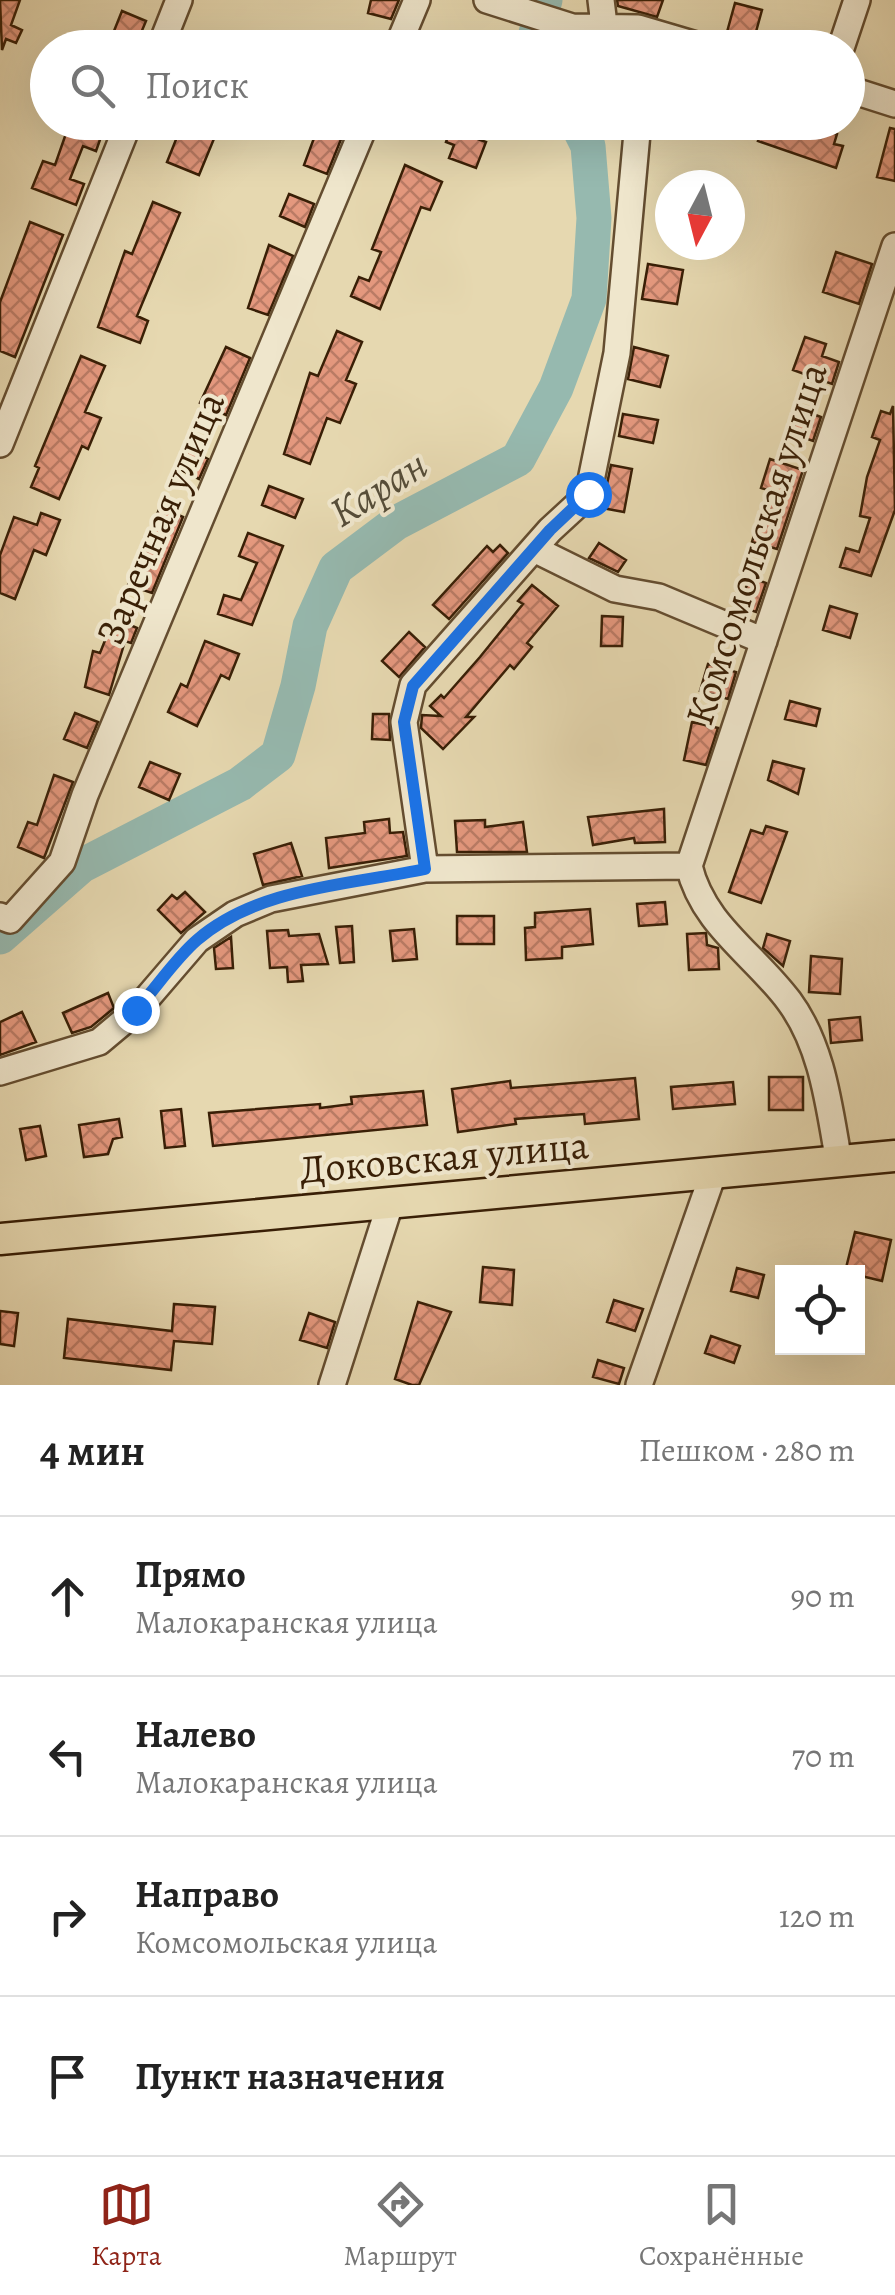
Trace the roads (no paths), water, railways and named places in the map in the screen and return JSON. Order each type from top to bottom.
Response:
[{"type":"main road","name":"Доковская улица","points":[[0,1238],[895,1156]]},
{"type":"street","points":[[167,30],[179,0]]},
{"type":"street","points":[[405,30],[417,0]]},
{"type":"street","points":[[847,30],[857,0]]},
{"type":"street","points":[[494,2],[572,26],[602,13],[626,30]]},
{"type":"street","points":[[865,94],[895,104]]},
{"type":"street","points":[[0,444],[122,140]]},
{"type":"street","name":"Заречная улица","points":[[0,916],[10,920],[62,862],[85,794],[358,140]]},
{"type":"street","points":[[425,869],[404,722],[413,686],[534,548],[588,494],[617,353],[636,140]]},
{"type":"street","name":"Комсомольская улица","points":[[689,866],[895,246]]},
{"type":"street","points":[[534,548],[616,589],[658,597],[764,641]]},
{"type":"street","points":[[0,1072],[99,1042],[136,1010],[196,940],[236,914],[272,899],[425,869],[689,866],[696,892],[718,924],[790,1002],[823,1071],[839,1162]]},
{"type":"street","points":[[639,1385],[713,1174]]},
{"type":"street","points":[[332,1385],[391,1200]]},
{"type":"waterway","name":"Каран","points":[[537,30],[545,0]]},
{"type":"waterway","name":"Каран","points":[[0,937],[81,866],[240,784],[278,755],[310,626],[336,568],[396,523],[518,459],[556,388],[589,299],[594,218],[585,140]]}]
